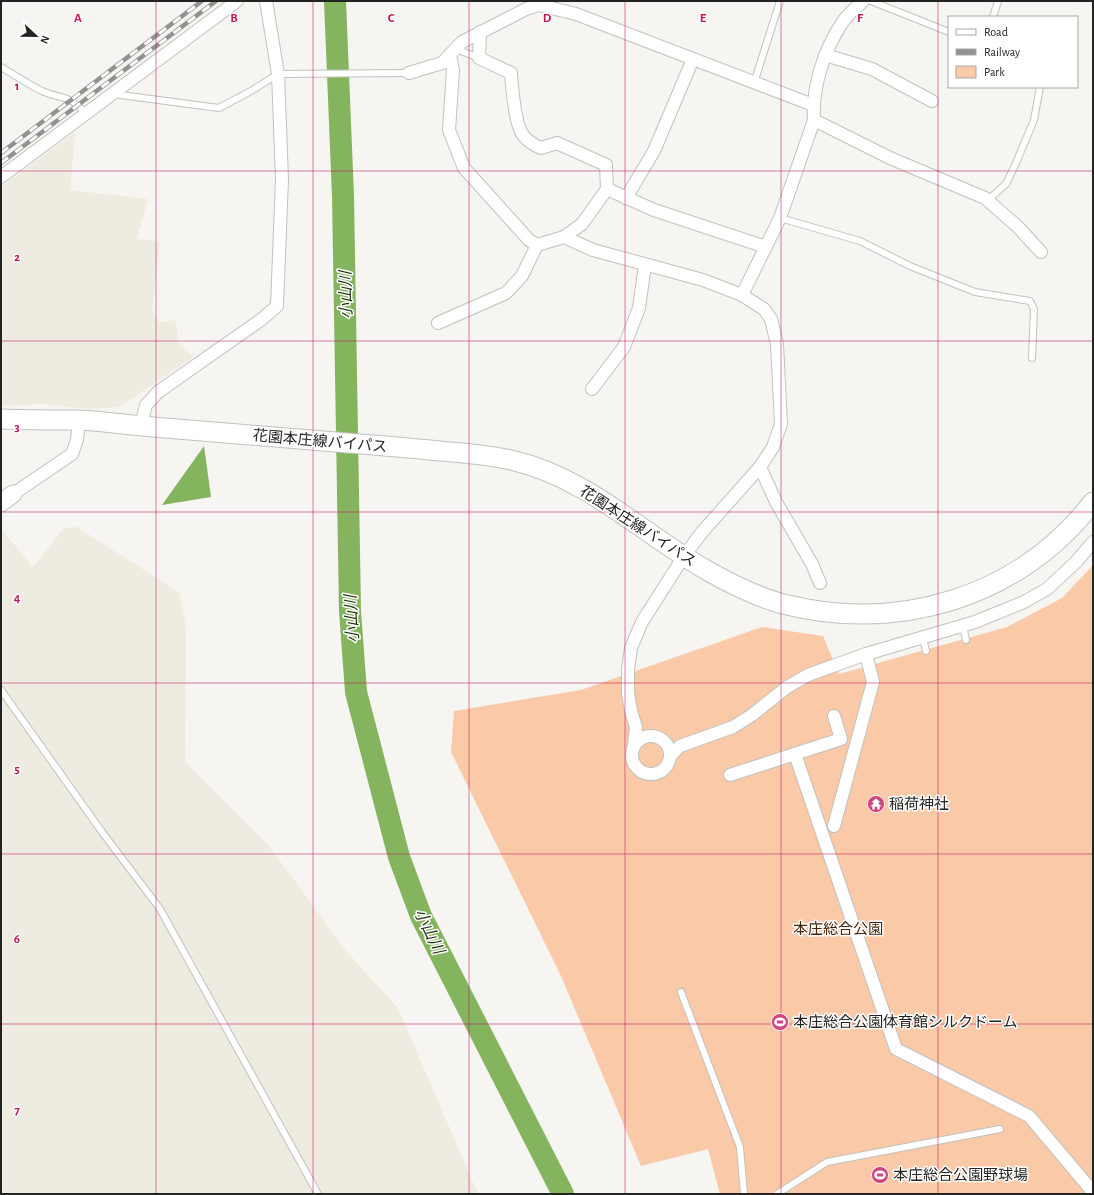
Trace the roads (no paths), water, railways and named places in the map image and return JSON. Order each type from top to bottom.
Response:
[{"type":"main road","name":"花園本庄線バイパス","points":[[1,419],[79,420],[406,447],[482,455],[517,462],[557,476],[606,502],[684,556],[741,588],[781,603],[825,612],[873,615],[926,609],[964,597],[1008,576],[1044,552],[1083,516],[1093,502]]},
{"type":"street","points":[[1,177],[237,1]]},
{"type":"street","points":[[141,426],[146,405],[158,392],[262,319],[277,306],[282,179],[281,74],[266,1]]},
{"type":"street","points":[[742,295],[780,218],[814,120],[813,105],[825,55],[842,22],[863,1]]},
{"type":"street","points":[[410,73],[442,63],[462,42],[540,3],[576,14],[813,105]]},
{"type":"street","points":[[438,323],[506,293],[522,276],[537,245],[564,237],[582,224],[607,189],[606,165],[557,143],[541,148],[532,144],[522,135],[514,105],[511,73],[479,58],[480,32]]},
{"type":"street","points":[[453,52],[449,130],[464,168],[529,240],[537,245]]},
{"type":"street","points":[[825,55],[872,69],[932,102]]},
{"type":"street","points":[[626,198],[654,151],[693,59]]},
{"type":"street","points":[[814,120],[890,158],[988,200],[1018,227],[1041,252]]},
{"type":"street","points":[[607,189],[654,210],[766,247]]},
{"type":"street","points":[[564,237],[593,250],[703,280],[742,295],[764,309],[772,319],[776,344],[782,424],[773,447],[760,467],[703,531],[684,556],[642,622],[631,648],[628,670],[628,693],[631,711],[636,727],[632,758],[634,765],[644,773],[656,774],[662,771],[666,767],[669,750],[663,740],[650,736],[636,727]]},
{"type":"street","points":[[592,389],[624,347],[639,308],[645,264]]},
{"type":"street","points":[[7,498],[72,454],[77,440],[79,420]]},
{"type":"street","points":[[760,467],[776,502],[812,564],[820,583]]},
{"type":"street","points":[[669,750],[733,727],[752,715],[787,687],[808,675],[866,654],[963,626],[1002,612],[1047,588],[1076,562],[1093,542]]},
{"type":"street","points":[[834,826],[873,682],[866,654]]},
{"type":"street","points":[[730,775],[841,739],[834,716]]},
{"type":"street","points":[[634,746],[644,737],[650,736]]},
{"type":"street","points":[[795,754],[896,1049],[1029,1116],[1093,1192]]},
{"type":"lane","points":[[754,83],[780,1]]},
{"type":"lane","points":[[871,1],[948,32]]},
{"type":"lane","points":[[993,16],[998,1]]},
{"type":"lane","points":[[453,52],[479,58]]},
{"type":"lane","points":[[1,67],[43,91],[63,96],[75,102],[85,113]]},
{"type":"lane","points":[[111,94],[219,108],[281,74],[410,73]]},
{"type":"lane","points":[[988,200],[1006,184],[1016,163],[1034,120],[1040,88]]},
{"type":"lane","points":[[780,218],[860,241],[910,266],[975,292],[1030,301],[1034,309],[1032,358]]},
{"type":"lane","points":[[963,626],[966,640]]},
{"type":"lane","points":[[923,638],[926,651]]},
{"type":"lane","points":[[1,690],[102,832],[160,909],[318,1194]]},
{"type":"lane","points":[[680,992],[740,1146],[744,1194]]},
{"type":"lane","points":[[777,1194],[827,1162],[1000,1129]]},
{"type":"waterway","name":"小山川","points":[[335,1],[343,196],[350,611],[356,692],[399,857],[421,916],[563,1194]]},
{"type":"railway","points":[[1,153],[202,1]]},
{"type":"railway","points":[[1,163],[216,1]]},
{"type":"place","name":"稲荷神社","points":[[876,804]]},
{"type":"place","name":"本庄総合公園体育館シルクドーム","points":[[780,1022]]},
{"type":"place","name":"本庄総合公園野球場","points":[[880,1175]]},
{"type":"park label","name":"本庄総合公園","points":[[838,929]]}]
